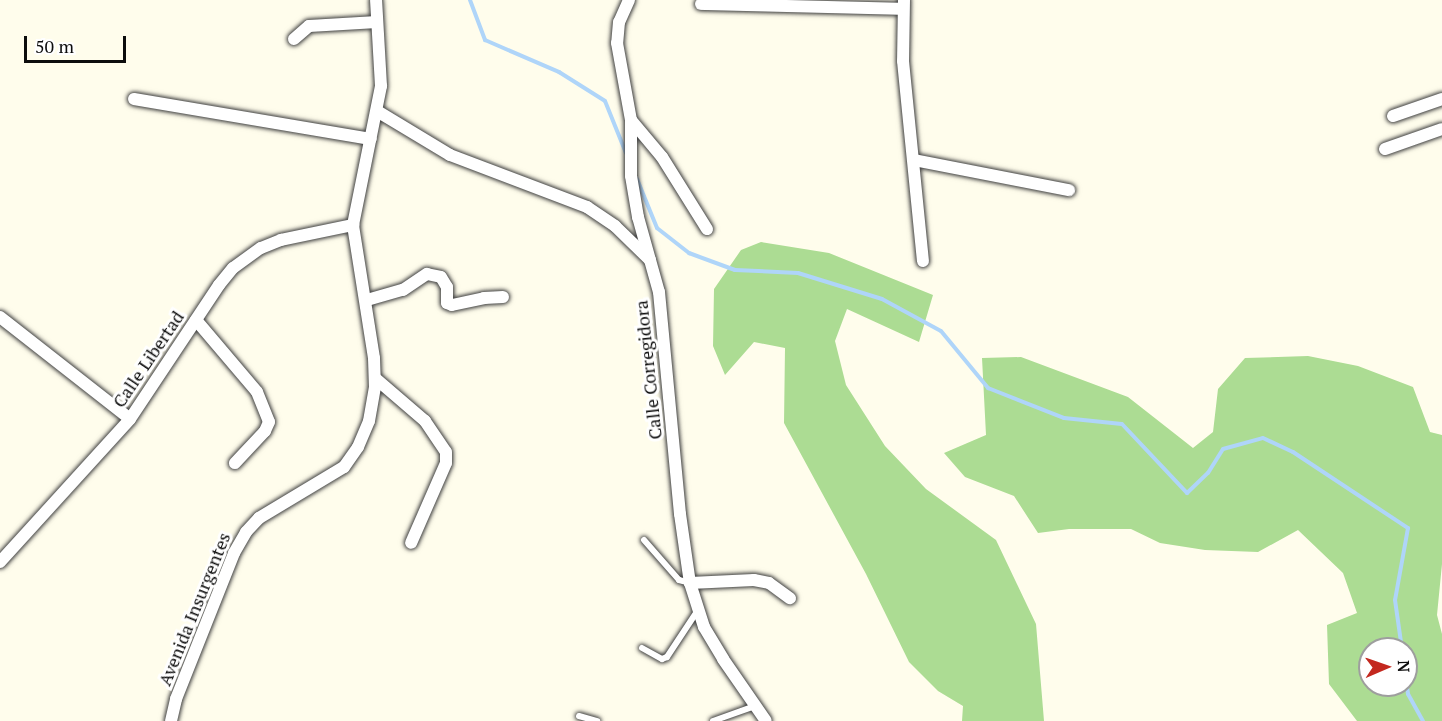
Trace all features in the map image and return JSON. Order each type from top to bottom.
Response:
[{"type":"street","name":"Avenida Insurgentes","points":[[171,721],[176,699],[234,553],[246,532],[259,518],[344,467],[358,447],[369,421],[375,378],[367,300],[353,225],[377,111],[381,66],[376,0]]},
{"type":"street","name":"Calle Corregidora","points":[[629,0],[619,22],[617,43],[631,120],[631,176],[638,217],[652,262],[663,326],[680,514],[690,583],[698,610],[723,659],[766,721]]},
{"type":"street","points":[[701,4],[767,2],[904,5],[903,61],[923,261]]},
{"type":"street","points":[[294,39],[309,27],[377,22]]},
{"type":"street","points":[[134,99],[371,140]]},
{"type":"street","points":[[1393,116],[1442,99]]},
{"type":"street","points":[[377,111],[450,154],[594,211],[615,226],[652,262]]},
{"type":"street","points":[[631,120],[662,157],[707,229]]},
{"type":"street","points":[[1385,149],[1442,129]]},
{"type":"street","points":[[914,160],[1069,190]]},
{"type":"street","name":"Calle Libertad","points":[[0,562],[130,419],[219,285],[246,257],[281,240],[353,225]]},
{"type":"street","points":[[367,300],[403,290],[427,274],[441,277],[447,287],[447,303],[452,305],[484,298],[503,297]]},
{"type":"street","points":[[0,317],[130,419]]},
{"type":"street","points":[[196,321],[257,392],[269,422],[265,431],[235,463]]},
{"type":"street","points":[[375,378],[425,421],[446,452],[446,463],[411,543]]},
{"type":"street","points":[[690,583],[754,580],[768,583],[789,598]]},
{"type":"lane","points":[[644,540],[679,580],[690,583]]},
{"type":"lane","points":[[642,648],[662,659],[667,657],[698,610]]},
{"type":"lane","points":[[713,721],[755,706]]},
{"type":"lane","points":[[579,716],[597,721]]},
{"type":"green space","points":[[761,242],[829,253],[933,295],[919,342],[847,309],[835,341],[846,385],[885,446],[926,489],[996,540],[1036,624],[1044,721],[962,721],[963,706],[938,691],[909,662],[866,574],[784,423],[785,348],[754,342],[725,375],[713,346],[714,289],[741,250]]},
{"type":"green space","points":[[1308,356],[1358,366],[1413,387],[1430,432],[1442,435],[1442,564],[1437,615],[1442,634],[1442,721],[1357,721],[1329,684],[1327,625],[1357,613],[1343,573],[1298,530],[1258,552],[1205,550],[1160,543],[1131,529],[1069,529],[1038,533],[1014,496],[965,477],[944,453],[986,435],[982,358],[1021,357],[1128,397],[1193,448],[1213,432],[1218,389],[1245,358]]},
{"type":"waterway","points":[[470,0],[485,40],[559,72],[605,101],[626,153]]},
{"type":"waterway","points":[[637,179],[657,228],[689,253],[735,270],[798,273],[882,299],[941,331],[988,388],[1064,418],[1122,424],[1187,493],[1208,473],[1223,449],[1263,438],[1293,452],[1408,528],[1395,600],[1400,637]]},
{"type":"waterway","points":[[1410,697],[1423,721]]}]
